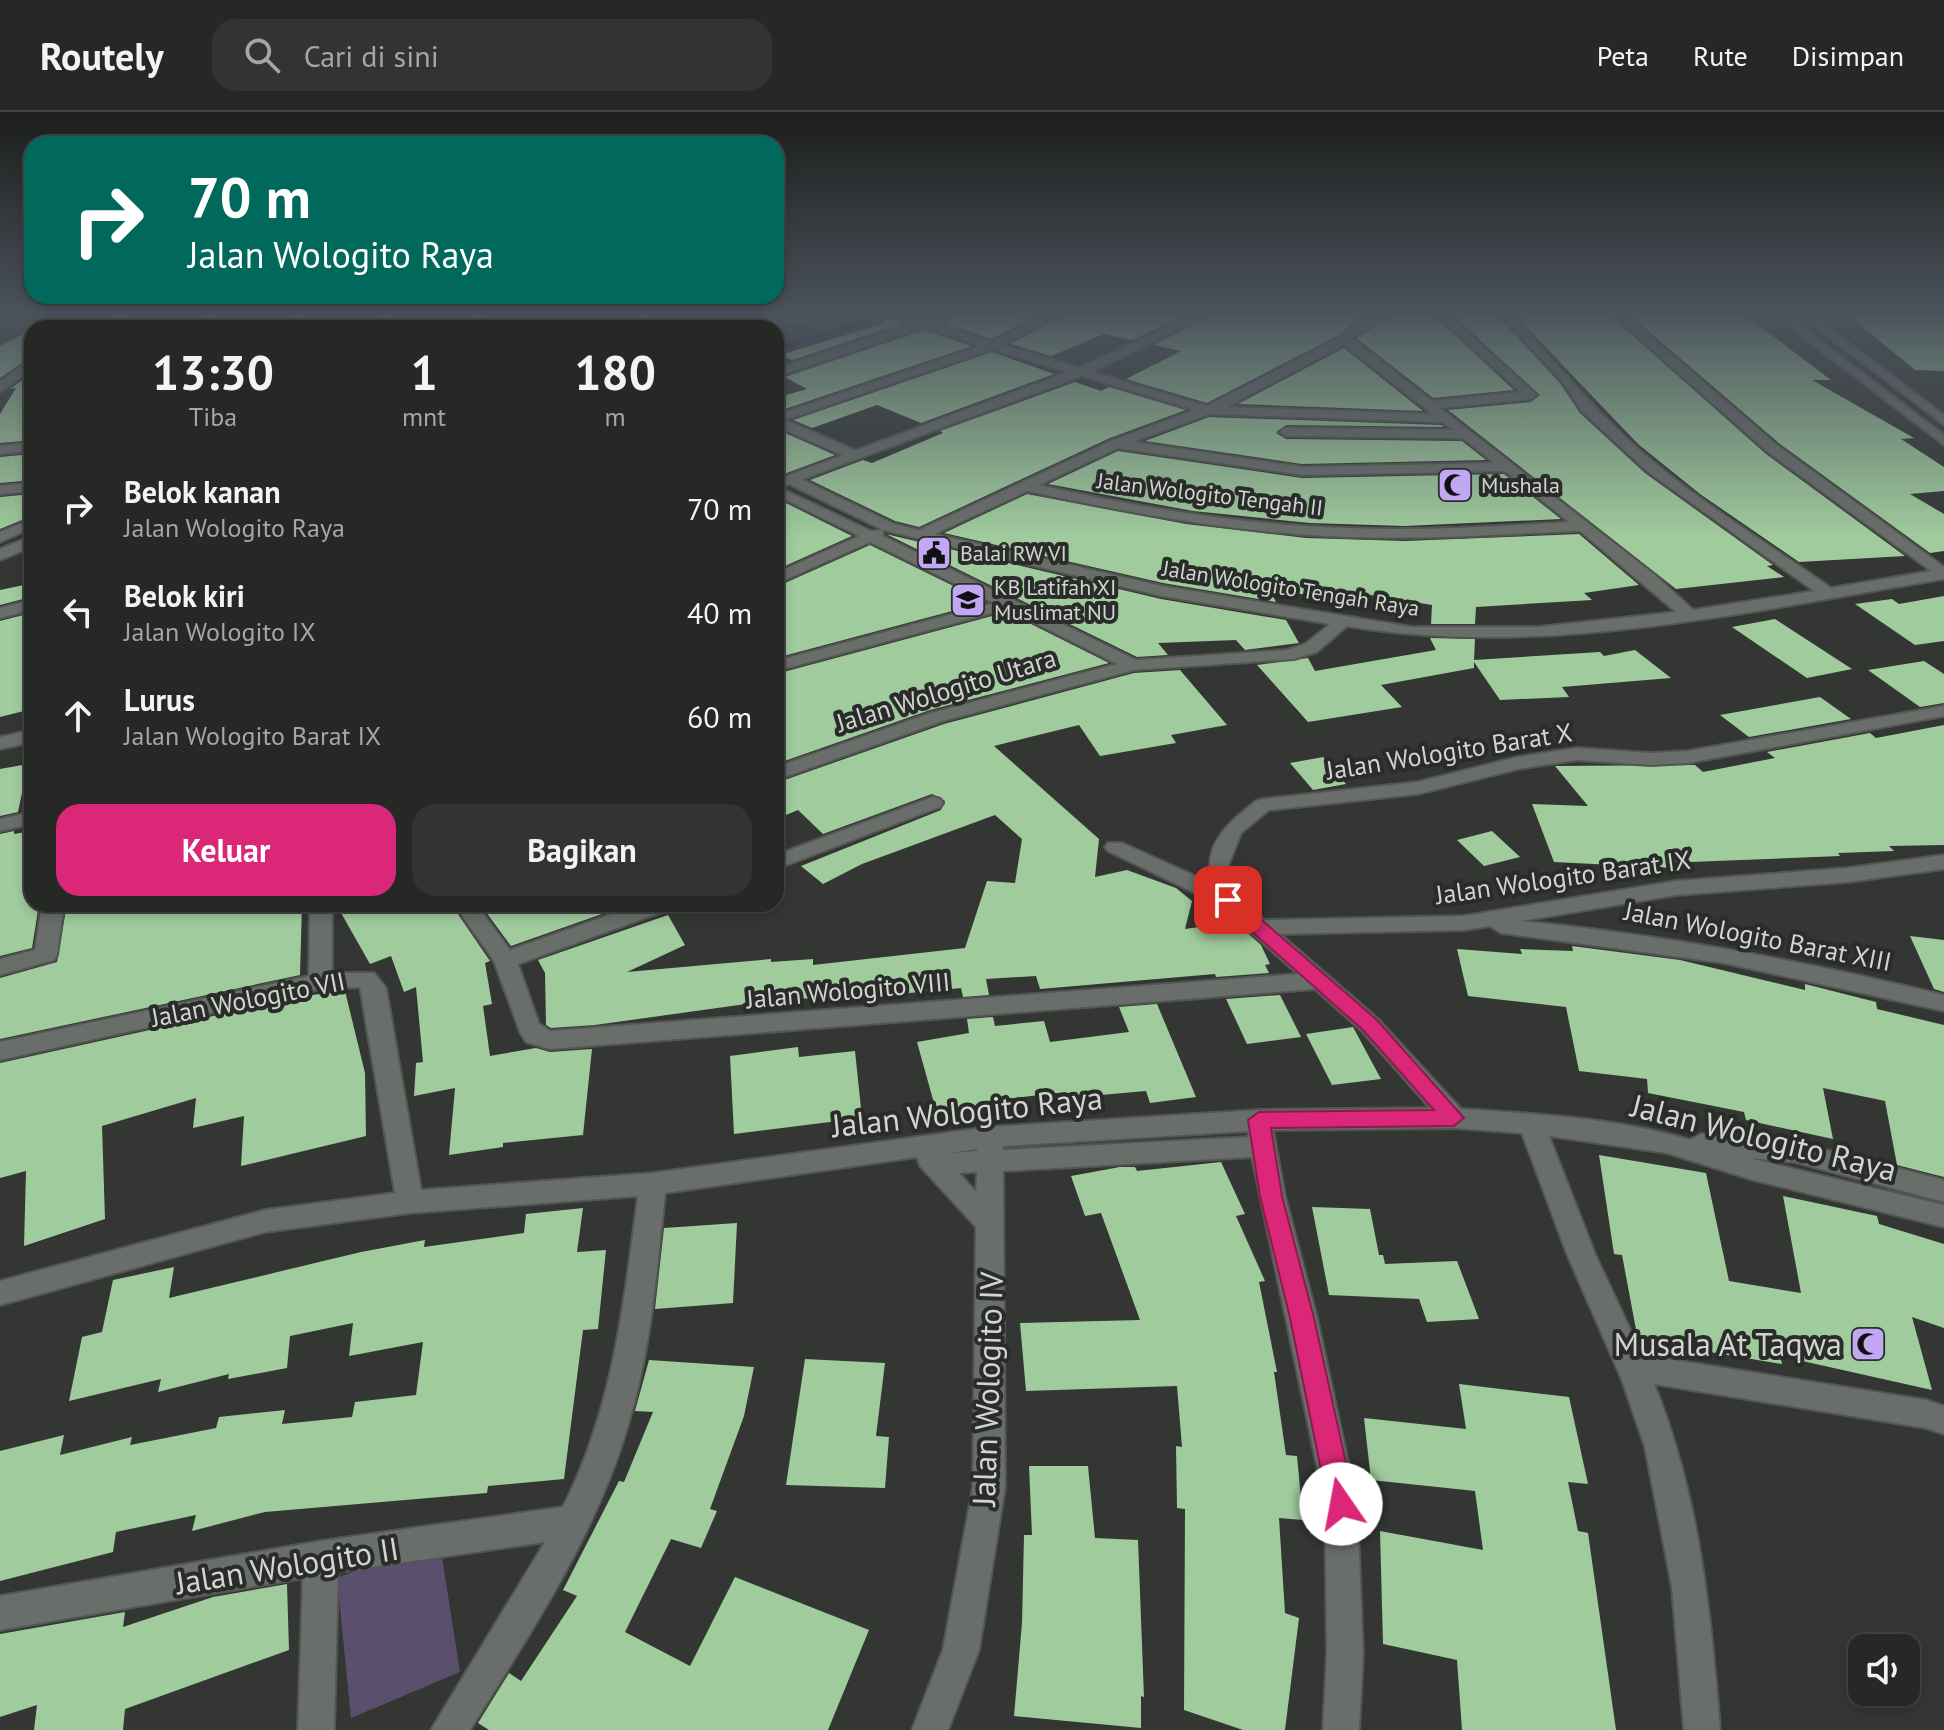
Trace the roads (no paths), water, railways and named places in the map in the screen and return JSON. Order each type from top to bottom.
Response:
[{"type":"street","points":[[784,417],[873,387]]},
{"type":"street","points":[[784,484],[1041,387]]},
{"type":"street","points":[[1132,387],[1207,410],[1444,418]]},
{"type":"street","points":[[921,535],[1116,444],[1207,410],[1253,387]]},
{"type":"street","points":[[1406,387],[1584,526],[1689,616]]},
{"type":"street","points":[[1430,405],[1531,395],[1521,387]]},
{"type":"street","points":[[1571,387],[1586,408],[1652,468],[1828,593]]},
{"type":"street","points":[[1701,387],[1773,449],[1944,574]]},
{"type":"street","points":[[1873,387],[1944,441]]},
{"type":"street","points":[[1899,387],[1944,421]]},
{"type":"street","points":[[784,424],[854,455]]},
{"type":"street","points":[[1286,432],[1467,434]]},
{"type":"street","points":[[1116,444],[1302,471],[1508,467]]},
{"type":"street","points":[[0,450],[24,448]]},
{"type":"street","name":"Jalan Wologito Tengah Raya","points":[[784,486],[889,527],[1162,591],[1341,623],[1412,632],[1538,632],[1689,616],[1944,574]]},
{"type":"street","name":"Jalan Wologito Tengah II","points":[[1025,486],[1113,506],[1233,524],[1316,531],[1385,533],[1584,526]]},
{"type":"street","name":"Jalan Wologito Utara","points":[[784,487],[870,538],[1133,665]]},
{"type":"street","points":[[0,490],[24,488]]},
{"type":"street","points":[[0,537],[24,526]]},
{"type":"street","points":[[784,576],[889,527]]},
{"type":"street","points":[[0,555],[24,544]]},
{"type":"street","points":[[784,664],[1005,605]]},
{"type":"street","points":[[0,613],[24,607]]},
{"type":"street","name":"Jalan Wologito Utara","points":[[784,771],[937,717],[1133,665],[1288,655],[1311,648],[1341,623]]},
{"type":"street","name":"Jalan Wologito Barat X","points":[[1228,900],[1218,866],[1232,830],[1263,805],[1418,788],[1518,763],[1577,754],[1651,759],[1688,757],[1944,711]]},
{"type":"street","points":[[0,743],[24,738]]},
{"type":"street","points":[[784,859],[933,803]]},
{"type":"street","points":[[0,825],[24,820]]},
{"type":"street","points":[[1115,847],[1228,900],[1316,981],[1370,1025],[1454,1118]]},
{"type":"street","name":"Jalan Wologito Barat IX","points":[[1260,927],[1464,923],[1676,888],[1848,875],[1944,862]]},
{"type":"street","points":[[0,967],[46,955],[52,912]]},
{"type":"street","points":[[320,981],[321,912]]},
{"type":"street","name":"Jalan Wologito VIII","points":[[471,912],[505,960],[528,1026],[535,1036],[550,1040],[1316,981]]},
{"type":"street","points":[[505,960],[640,912]]},
{"type":"street","name":"Jalan Wologito Barat XIII","points":[[1464,923],[1614,936],[1828,973],[1944,1003]]},
{"type":"street","name":"Jalan Wologito VII","points":[[0,1051],[320,981],[354,977],[366,979],[374,988],[410,1202]]},
{"type":"street","name":"Jalan Wologito Raya","points":[[0,1293],[265,1221],[410,1202],[653,1184],[990,1148],[1260,1133],[1454,1118],[1532,1124],[1667,1143],[1750,1169],[1944,1216]]},
{"type":"street","points":[[1532,1124],[1578,1246],[1634,1367],[1661,1444],[1684,1537],[1696,1633],[1702,1730]]},
{"type":"street","points":[[1260,1133],[1341,1504],[1345,1654],[1341,1730]]},
{"type":"street","points":[[1667,1143],[1795,1152],[1944,1191]]},
{"type":"street","name":"Jalan Wologito IV","points":[[930,1730],[961,1650],[989,1487],[990,1148]]},
{"type":"street","points":[[926,1156],[991,1225]]},
{"type":"street","points":[[449,1730],[575,1521],[613,1423],[637,1311],[653,1184]]},
{"type":"street","points":[[1634,1367],[1926,1414],[1944,1420]]},
{"type":"street","name":"Jalan Wologito II","points":[[0,1613],[321,1558],[575,1521]]},
{"type":"street","points":[[316,1730],[321,1558]]},
{"type":"place","name":"Mushala","points":[[1455,485]]},
{"type":"place","name":"Balai RW VI","points":[[934,553]]},
{"type":"place","name":"KB Latifah XI Muslimat NU","points":[[968,600]]},
{"type":"place","name":"Musala At Taqwa","points":[[1868,1344]]}]
